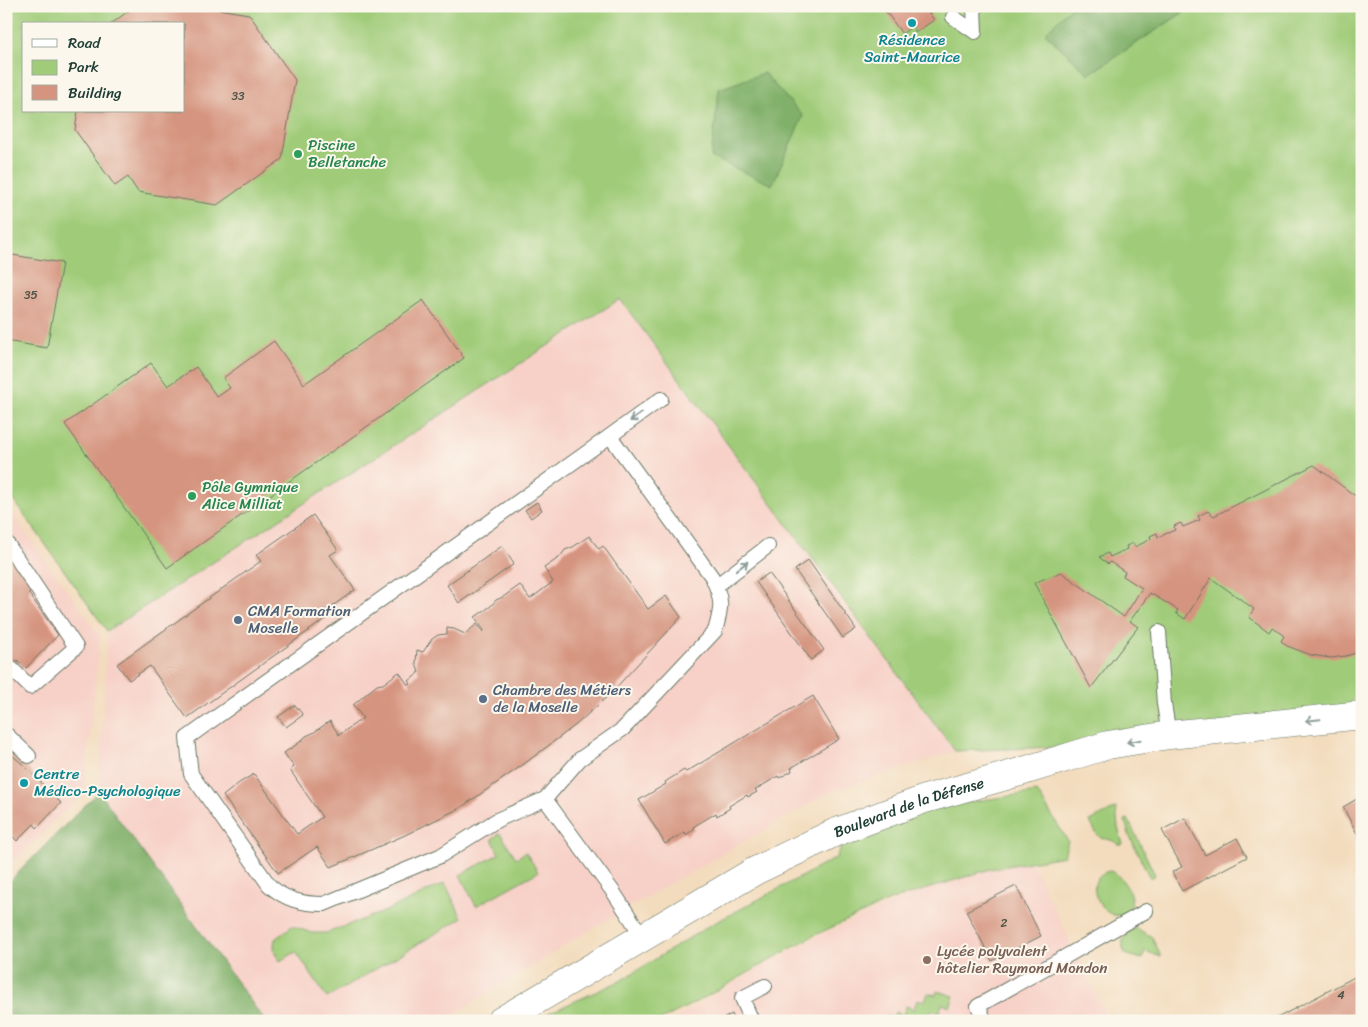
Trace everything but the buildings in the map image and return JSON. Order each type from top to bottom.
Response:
[{"type":"street","name":"Boulevard de la Défense","points":[[501,1021],[755,871],[834,833],[925,799],[1108,745],[1169,735],[1362,715]]},
{"type":"lane","points":[[953,17],[974,32],[974,6]]},
{"type":"lane","points":[[610,436],[712,578],[720,596],[720,614],[715,631],[623,729],[580,759],[545,799],[497,820],[440,856],[324,904],[309,904],[295,901],[279,894],[269,884],[191,774],[186,738],[661,399]]},
{"type":"lane","points":[[6,542],[76,647],[30,687],[12,669]]},
{"type":"lane","points":[[716,586],[768,546]]},
{"type":"lane","points":[[1159,632],[1164,704],[1169,735]]},
{"type":"lane","points":[[6,734],[29,756]]},
{"type":"lane","points":[[545,799],[614,893],[642,936]]},
{"type":"lane","points":[[985,1021],[978,1006],[1146,911]]},
{"type":"lane","points":[[752,1021],[742,998],[765,986]]},
{"type":"shaded area","points":[[621,298],[955,751],[830,792],[590,930],[443,1021],[265,1021],[99,792],[107,631]]},
{"type":"shaded area","points":[[6,505],[100,636],[84,792],[6,869]]},
{"type":"shaded area","name":"Lycée polyvalent hôtelier Raymond Mondon","points":[[1029,857],[1109,1021],[671,1021],[820,935],[914,894]]},
{"type":"green space","points":[[6,6],[1072,6],[1045,33],[1089,74],[1193,6],[1362,6],[1362,715],[1108,745],[955,751],[620,299],[107,631],[6,489]]},
{"type":"green space","points":[[1072,6],[1193,6],[1089,74],[1045,33]]},
{"type":"green space","points":[[764,73],[803,116],[772,185],[711,157],[719,89]]},
{"type":"green space","points":[[98,792],[265,1021],[6,1021],[6,885]]},
{"type":"green space","points":[[1037,792],[1068,841],[1064,856],[990,869],[892,900],[813,936],[702,999],[659,1021],[531,1021],[620,981],[707,927],[836,858],[842,845],[853,840],[895,822],[928,811],[968,802]]},
{"type":"green space","points":[[1116,808],[1118,828],[1123,844],[1120,845],[1100,837],[1090,821]]},
{"type":"green space","points":[[1128,819],[1155,875],[1150,878],[1129,835],[1125,820]]},
{"type":"green space","points":[[500,833],[516,858],[526,852],[538,872],[476,906],[460,875],[499,854],[492,839]]},
{"type":"green space","points":[[1110,871],[1121,878],[1129,891],[1131,905],[1124,914],[1116,915],[1108,912],[1097,899],[1096,882],[1101,875]]},
{"type":"green space","points":[[445,883],[462,918],[327,998],[296,952],[280,961],[275,953],[275,939],[292,926],[312,933],[326,933],[386,911]]},
{"type":"green space","points":[[1136,928],[1152,937],[1161,957],[1145,951],[1142,959],[1125,954],[1123,942],[1125,935]]},
{"type":"green space","points":[[937,991],[954,996],[950,1007],[942,1004],[939,1013],[931,1010],[928,1017],[921,1014],[918,1020],[911,1017],[909,1021],[884,1021],[886,1016],[893,1018],[895,1012],[903,1015],[906,1006],[914,1009],[917,999],[925,1001],[928,993],[936,995]]},
{"type":"place","name":"Résidence Saint-Maurice","points":[[912,23]]},
{"type":"place","name":"Piscine Belletanche","points":[[298,154]]},
{"type":"place","name":"Pôle Gymnique Alice Milliat","points":[[192,496]]},
{"type":"place","name":"CMA Formation Moselle","points":[[238,620]]},
{"type":"place","name":"Chambre des Métiers de la Moselle","points":[[483,699]]},
{"type":"place","name":"Centre Médico-Psychologique","points":[[24,783]]},
{"type":"place","name":"Lycée polyvalent hôtelier Raymond Mondon","points":[[927,960]]}]
